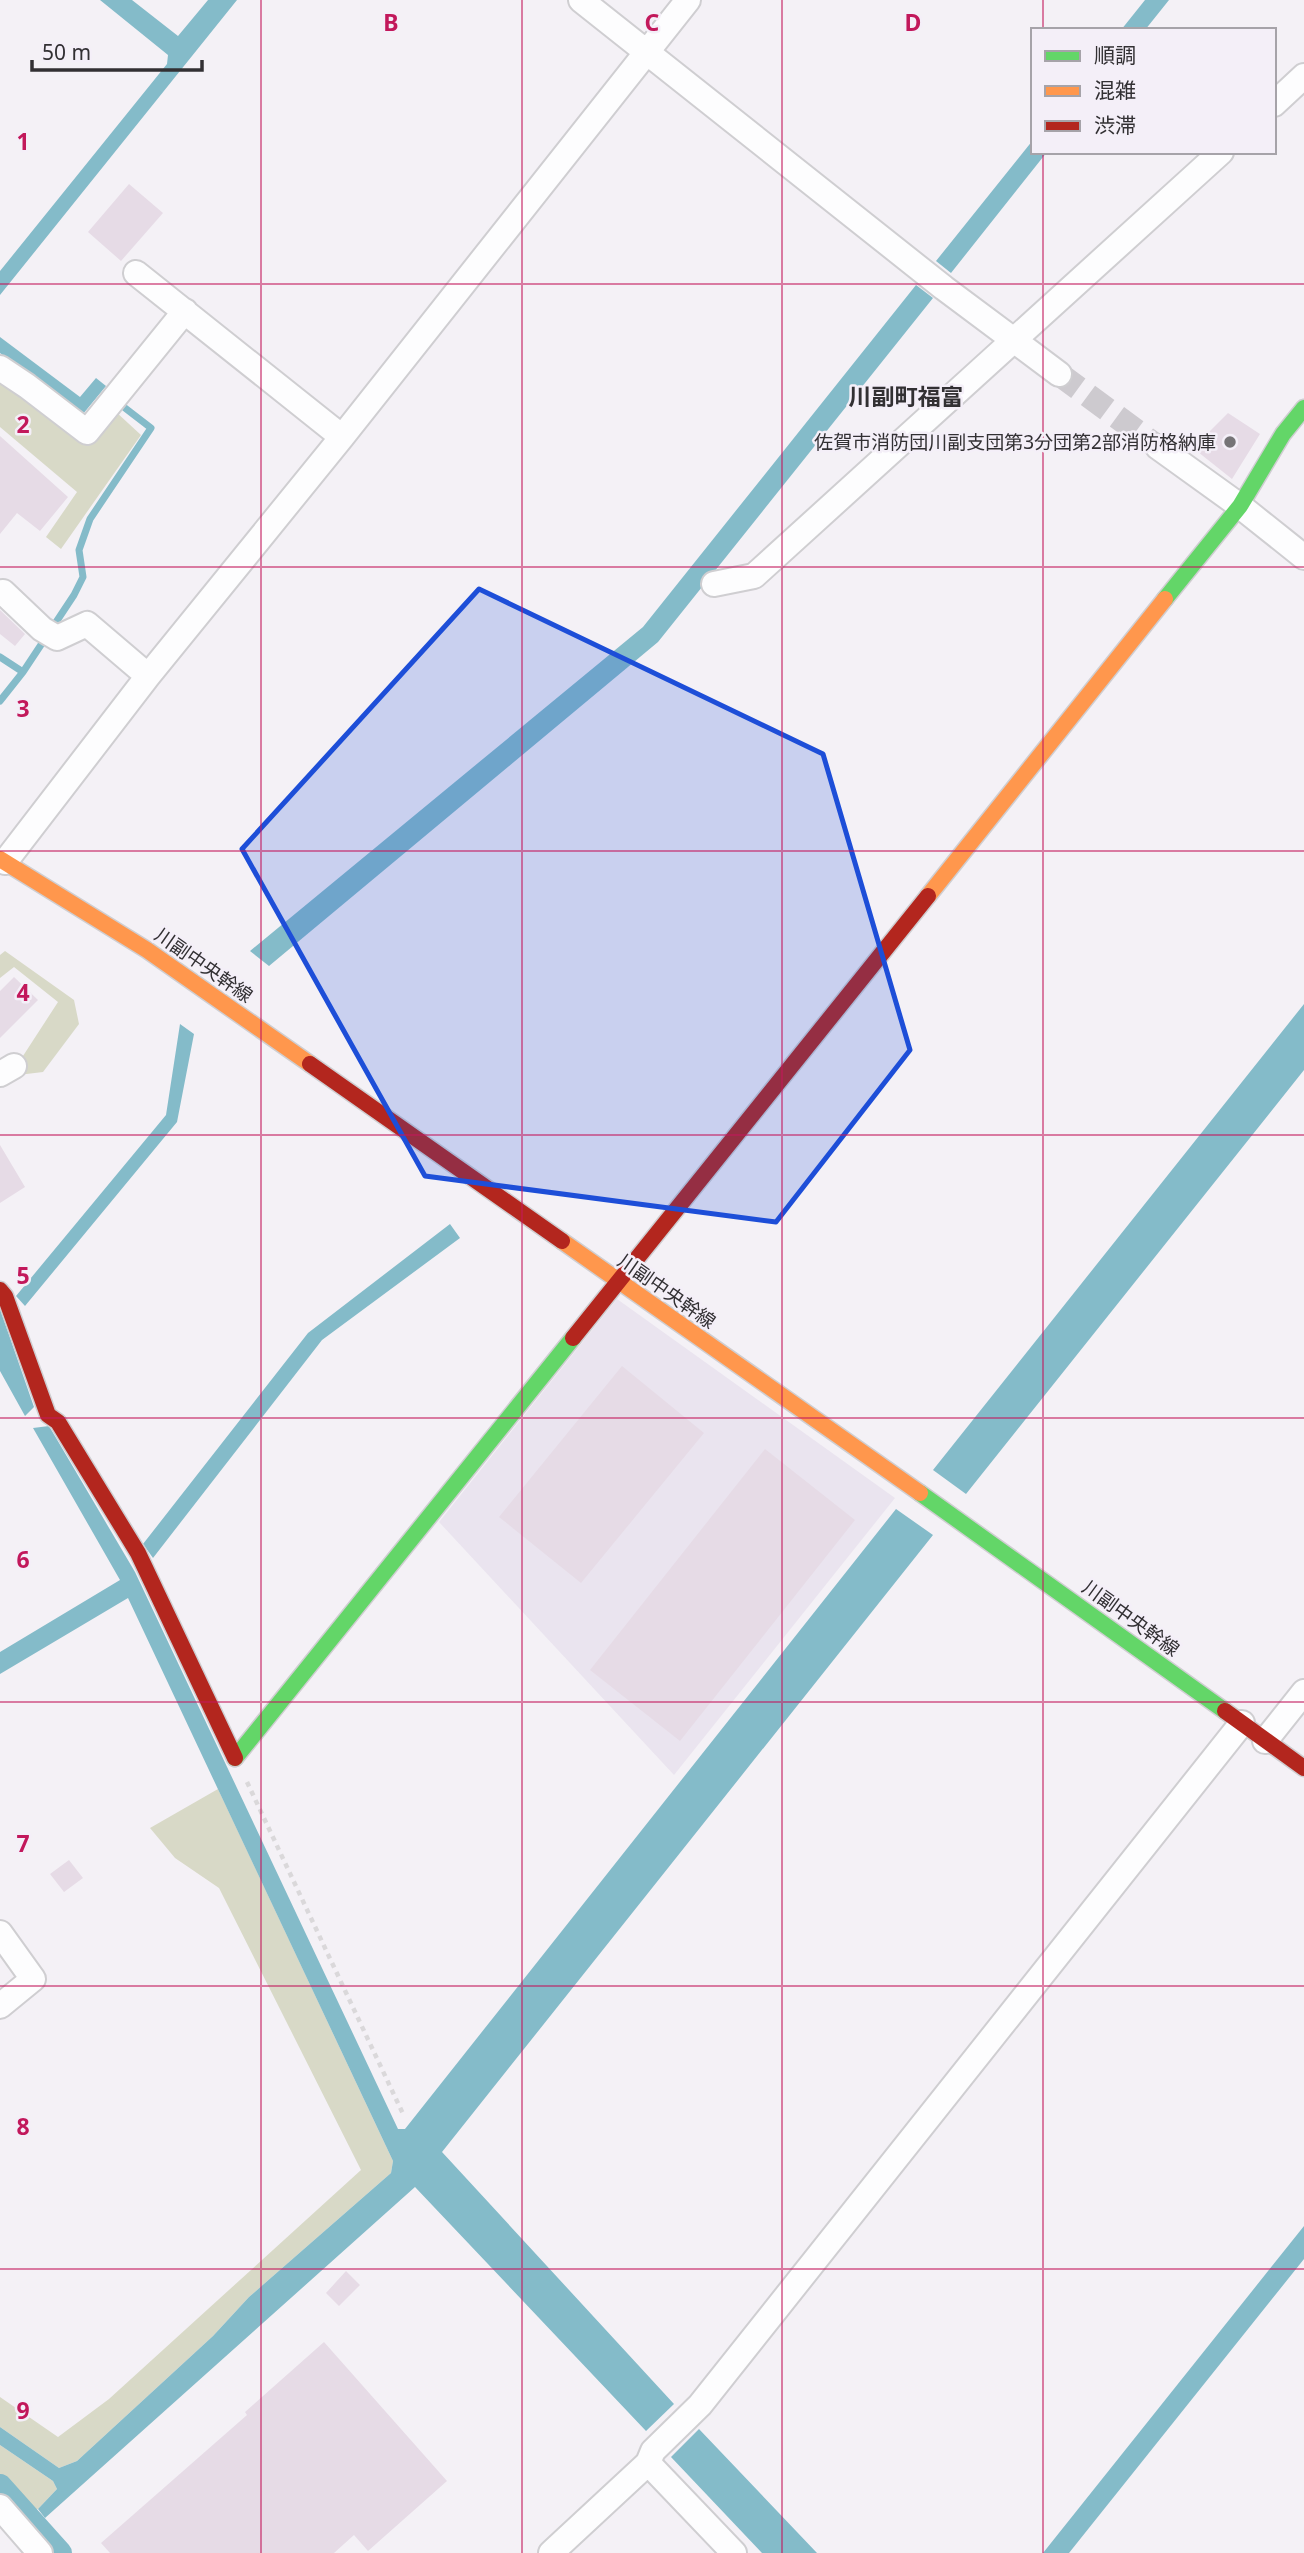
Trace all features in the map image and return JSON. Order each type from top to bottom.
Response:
[{"type":"street","points":[[580,0],[944,288],[1059,374]]},
{"type":"street","points":[[2,861],[688,0]]},
{"type":"street","points":[[1276,102],[1304,76]]},
{"type":"street","points":[[714,584],[754,576],[1220,154]]},
{"type":"street","points":[[136,273],[342,436]]},
{"type":"street","points":[[0,368],[87,432],[185,311]]},
{"type":"street","points":[[0,1290],[5,1296],[48,1415],[58,1422],[138,1553],[236,1759],[1240,506],[1283,434],[1304,408]]},
{"type":"street","points":[[1158,447],[1240,506],[1304,557]]},
{"type":"street","points":[[3,593],[50,634],[87,624],[148,676]]},
{"type":"street","name":"川副中央幹線","points":[[2,861],[147,950],[900,1478],[1304,1768]]},
{"type":"street","points":[[1265,1741],[1304,1692]]},
{"type":"street","points":[[551,2553],[648,2463],[653,2451],[699,2405],[1242,1723]]},
{"type":"street","points":[[0,1933],[33,1979],[0,2006]]},
{"type":"street","points":[[648,2463],[734,2553]]},
{"type":"street","points":[[0,2507],[40,2553]]},
{"type":"path","points":[[236,1759],[404,2116]]},
{"type":"highlighted area","points":[[479,589],[823,754],[910,1050],[776,1222],[425,1176],[242,849]]},
{"type":"shaded area","points":[[617,1299],[895,1498],[674,1775],[439,1522]]},
{"type":"green space","points":[[0,383],[21,390],[87,443],[115,411],[141,435],[61,549],[46,537],[77,492],[0,427]]},
{"type":"green space","points":[[5,951],[74,1000],[79,1024],[43,1072],[10,1076],[58,1002],[14,967],[0,978],[0,955]]},
{"type":"green space","points":[[218,1789],[393,2161],[391,2173],[249,2297],[213,2336],[77,2461],[59,2468],[0,2427],[0,2397],[58,2437],[109,2399],[361,2170],[219,1888],[175,1858],[150,1828]]},
{"type":"green space","points":[[0,2445],[53,2481],[57,2489],[38,2509],[28,2512],[0,2477]]},
{"type":"water","points":[[100,0],[132,0],[178,36],[208,0],[237,0],[0,295],[0,271],[167,64],[168,55]]},
{"type":"water","points":[[1145,0],[1169,0],[1147,28],[1123,28]]},
{"type":"water","points":[[1031,142],[1031,154],[1045,154],[951,273],[936,261]]},
{"type":"water","points":[[916,285],[933,298],[658,642],[269,966],[250,951],[643,627]]},
{"type":"water","points":[[0,337],[80,397],[96,378],[106,386],[83,414],[0,353]]},
{"type":"water","points":[[1304,1004],[1304,1070],[966,1494],[933,1470]]},
{"type":"water","points":[[180,1024],[194,1034],[177,1122],[25,1306],[16,1296],[166,1115]]},
{"type":"water","points":[[450,1224],[460,1238],[322,1340],[153,1558],[143,1544],[308,1333]]},
{"type":"water","points":[[0,1309],[34,1407],[25,1416],[0,1371]]},
{"type":"water","points":[[49,1426],[135,1572],[398,2129],[405,2129],[896,1509],[933,1535],[442,2152],[674,2404],[646,2431],[415,2187],[45,2518],[38,2509],[57,2489],[53,2481],[0,2445],[0,2427],[59,2468],[77,2461],[213,2336],[249,2297],[391,2173],[393,2161],[128,1598],[0,1674],[0,1652],[120,1580],[33,1428]]},
{"type":"water","points":[[1304,2226],[1304,2259],[1069,2553],[1043,2553]]},
{"type":"water","points":[[699,2429],[817,2553],[762,2553],[671,2457]]},
{"type":"building","points":[[129,184],[163,213],[121,261],[88,232]]},
{"type":"building","name":"佐賀市消防団川副支団第3分団第2部消防格納庫","points":[[1228,413],[1260,434],[1232,479],[1193,448]]},
{"type":"building","points":[[0,436],[68,497],[40,531],[17,513],[0,534]]},
{"type":"building","points":[[0,610],[25,634],[15,646],[0,634]]},
{"type":"building","points":[[14,977],[38,1000],[0,1038],[0,991]]},
{"type":"building","points":[[0,1145],[25,1187],[0,1203]]},
{"type":"building","points":[[622,1366],[704,1433],[581,1583],[499,1517]]},
{"type":"building","points":[[765,1449],[855,1520],[680,1741],[590,1670]]},
{"type":"building","points":[[69,1860],[83,1878],[64,1892],[50,1874]]},
{"type":"building","points":[[346,2271],[360,2285],[339,2306],[326,2293]]},
{"type":"building","points":[[324,2342],[447,2481],[368,2551],[354,2535],[334,2553],[110,2553],[101,2543],[247,2415],[245,2412]]},
{"type":"waterway","points":[[0,701],[23,672],[74,595],[83,577],[79,550],[90,519],[151,428],[125,408]]},
{"type":"waterway","points":[[0,657],[23,672]]},
{"type":"waterway","points":[[0,2486],[60,2553]]},
{"type":"tunnel","points":[[1059,374],[1158,447]]},
{"type":"traffic: fast","points":[[1165,599],[1240,506],[1283,434],[1304,408]]},
{"type":"traffic: fast","points":[[235,1758],[573,1338]]},
{"type":"traffic: fast","points":[[920,1493],[1225,1711]]},
{"type":"traffic: slow","points":[[928,896],[1165,599]]},
{"type":"traffic: slow","points":[[0,859],[147,950],[310,1064]]},
{"type":"traffic: slow","points":[[562,1241],[920,1493]]},
{"type":"traffic: jam","points":[[573,1338],[928,896]]},
{"type":"traffic: jam","points":[[310,1064],[562,1241]]},
{"type":"traffic: jam","points":[[0,1290],[5,1296],[48,1415],[58,1422],[138,1553],[235,1758]]},
{"type":"traffic: jam","points":[[1225,1711],[1304,1768]]},
{"type":"place","name":"佐賀市消防団川副支団第3分団第2部消防格納庫","points":[[1230,442]]},
{"type":"district","name":"川副町福富","points":[[906,396]]}]
